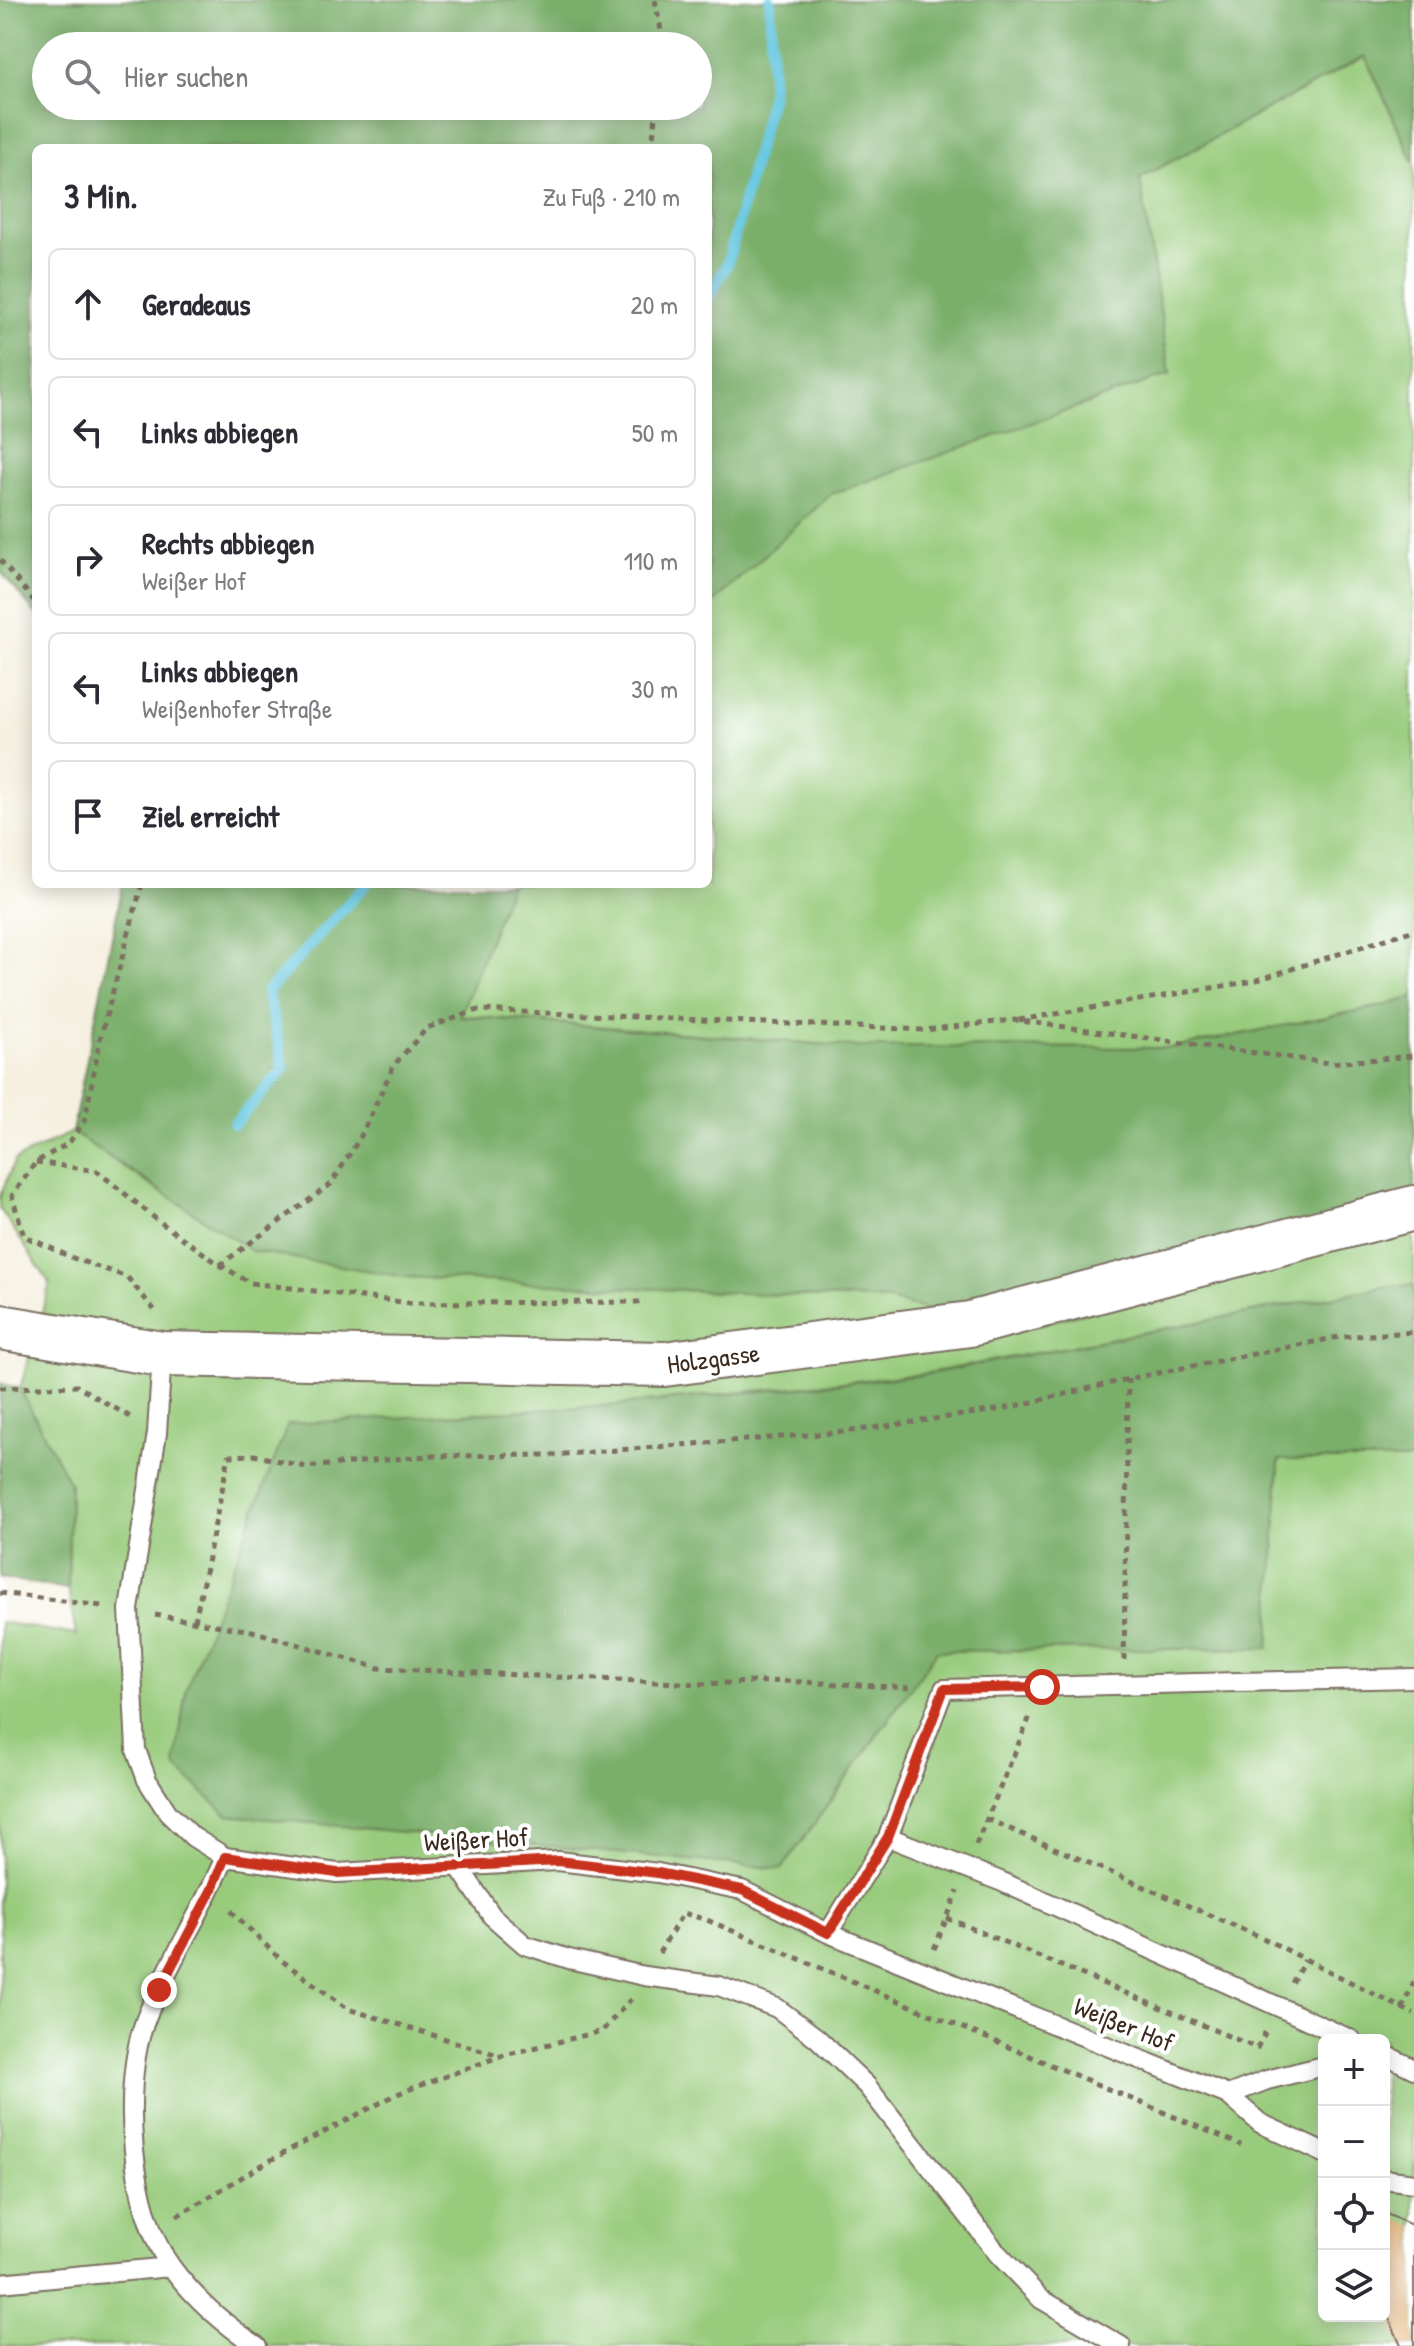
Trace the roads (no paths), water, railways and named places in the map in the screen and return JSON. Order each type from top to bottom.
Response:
[{"type":"street","name":"Holzgasse","points":[[0,1327],[162,1354],[664,1364],[970,1324],[1414,1208]]},
{"type":"lane","name":"Weißer Hof","points":[[162,1354],[157,1433],[129,1609],[136,1750],[147,1780],[168,1813],[193,1837],[225,1857],[337,1873],[558,1861],[658,1873],[742,1890],[828,1933],[1228,2095],[1260,2123],[1318,2150]]},
{"type":"lane","points":[[828,1933],[888,1837],[944,1689],[1414,1678]]},
{"type":"lane","points":[[888,1837],[1000,1881],[1339,2034]]},
{"type":"lane","points":[[225,1857],[144,2024],[131,2110],[133,2151],[140,2190],[153,2231],[170,2267],[229,2328],[257,2346]]},
{"type":"lane","points":[[459,1867],[492,1916],[525,1945],[569,1959],[644,1976],[719,1986],[777,2008],[817,2038],[867,2086],[998,2254],[1041,2299],[1121,2346]]},
{"type":"lane","points":[[1390,2057],[1414,2069]]},
{"type":"lane","points":[[1228,2095],[1267,2080],[1318,2067]]},
{"type":"lane","points":[[1390,2180],[1414,2183]]},
{"type":"lane","points":[[0,2283],[170,2267]]},
{"type":"waterway","points":[[712,291],[727,265],[772,92],[770,0]]},
{"type":"waterway","points":[[234,1124],[284,1069],[267,992],[362,888]]}]
